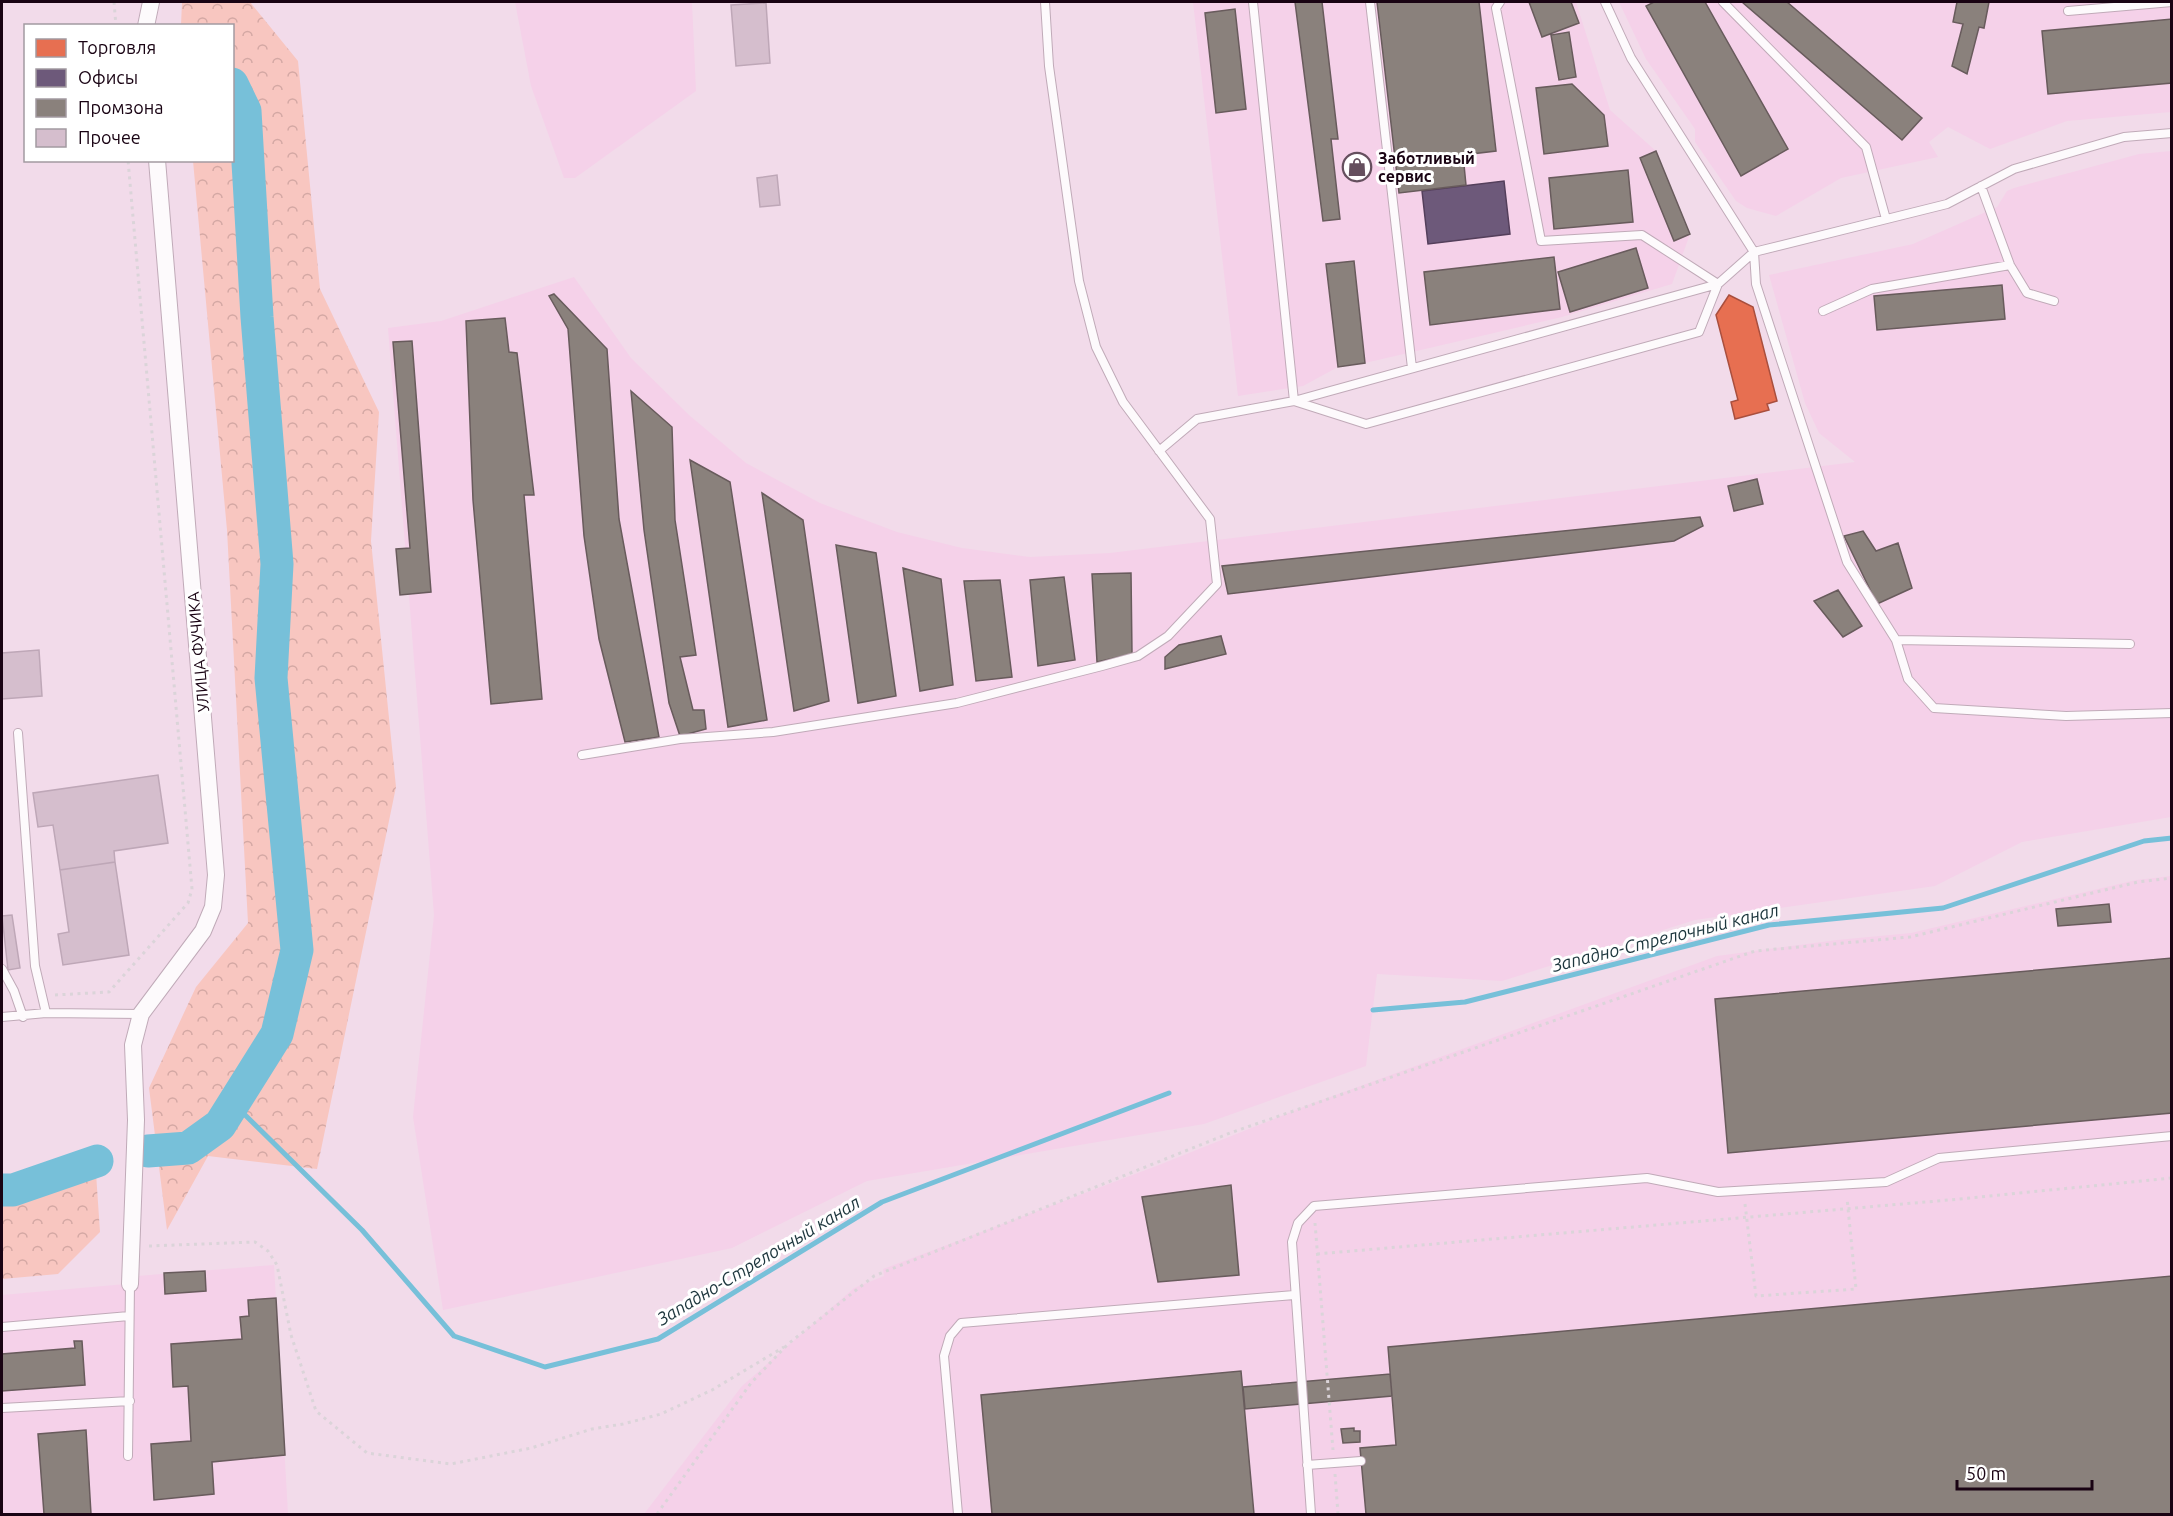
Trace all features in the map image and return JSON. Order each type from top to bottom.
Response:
[{"type":"street","points":[[146,24],[151,2]]},
{"type":"street","name":"УЛИЦА ФУЧИКА","points":[[130,1284],[136,1120],[133,1045],[141,1014],[202,931],[213,907],[216,875],[157,162]]},
{"type":"lane","points":[[582,755],[680,739],[773,732],[957,703],[1138,657],[1168,636],[1217,584],[1210,519],[1123,402],[1101,356],[1079,281],[1049,66],[1045,2]]},
{"type":"lane","points":[[1253,2],[1294,401]]},
{"type":"lane","points":[[1370,2],[1412,368]]},
{"type":"lane","points":[[1500,2],[1496,8],[1540,241],[1642,235],[1718,285]]},
{"type":"lane","points":[[1605,2],[1631,58],[1754,252],[1756,284],[1847,562],[1896,640],[1908,680],[1934,708],[2066,716],[2172,713]]},
{"type":"lane","points":[[1723,2],[1866,147],[1886,219]]},
{"type":"lane","points":[[2068,11],[2172,2]]},
{"type":"lane","points":[[1294,401],[1366,424],[1699,332],[1718,285],[1754,252],[1947,204],[2014,169],[2124,137],[2172,133]]},
{"type":"lane","points":[[1982,186],[2010,265],[2027,294],[2054,301]]},
{"type":"lane","points":[[1823,311],[1872,289],[2010,265]]},
{"type":"lane","points":[[1159,451],[1197,419],[1294,401],[1718,285]]},
{"type":"lane","points":[[1896,640],[2130,644]]},
{"type":"lane","points":[[18,734],[35,966],[46,1013]]},
{"type":"lane","points":[[2,969],[14,991],[23,1017]]},
{"type":"lane","points":[[2,1017],[23,1017],[46,1013],[141,1014]]},
{"type":"lane","points":[[1311,1515],[1292,1242],[1298,1223],[1314,1206],[1647,1178],[1718,1192],[1886,1182],[1939,1158],[2172,1136]]},
{"type":"lane","points":[[128,1456],[130,1284]]},
{"type":"lane","points":[[958,1515],[944,1356],[950,1336],[961,1323],[1294,1295]]},
{"type":"lane","points":[[2,1327],[129,1316]]},
{"type":"lane","points":[[2,1408],[130,1401]]},
{"type":"lane","points":[[1307,1465],[1361,1461]]},
{"type":"path","points":[[114,2],[116,24]]},
{"type":"path","points":[[41,996],[109,992],[184,908],[192,889],[128,162]]},
{"type":"path","points":[[132,1247],[255,1242],[268,1251],[277,1265],[291,1335],[316,1411],[367,1453],[451,1464],[531,1448],[592,1429],[623,1425],[661,1414],[712,1390],[788,1344],[874,1276],[1026,1213],[1230,1133],[1755,951],[1910,937],[2138,882],[2172,878]]},
{"type":"path","points":[[1317,1254],[2172,1178]]},
{"type":"path","points":[[1743,1190],[1756,1296],[1856,1289],[1846,1184]]},
{"type":"path","points":[[1314,1206],[1338,1515]]},
{"type":"path","points":[[657,1515],[751,1383],[788,1344]]},
{"type":"shaded area","points":[[515,2],[692,2],[696,91],[575,178],[564,178],[531,86]]},
{"type":"shaded area","points":[[1193,2],[1576,2],[1610,110],[1656,151],[1690,234],[1672,284],[1562,317],[1365,363],[1338,367],[1303,386],[1238,396]]},
{"type":"shaded area","points":[[1619,2],[2171,2],[2171,112],[2067,121],[1990,149],[1948,127],[1929,142],[1938,157],[1841,178],[1776,216],[1747,208],[1736,201],[1695,142],[1695,129],[1646,59]]},
{"type":"shaded area","points":[[2171,151],[2171,817],[2022,842],[1935,886],[1695,920],[1502,981],[1377,974],[1366,1066],[1204,1124],[867,1181],[732,1248],[443,1310],[413,1117],[434,915],[388,328],[441,321],[574,277],[631,358],[689,415],[746,463],[820,503],[897,532],[962,548],[1030,557],[1110,553],[1855,462],[1819,433],[1805,403],[1769,275],[1913,244],[1997,207],[2007,191],[2014,188],[2139,154]]},
{"type":"shaded area","points":[[2171,876],[2171,1514],[644,1514],[742,1386],[854,1288],[884,1276],[883,1269],[1159,1165],[1311,1104],[1717,956],[1911,933],[2136,880]]},
{"type":"shaded area","points":[[274,1265],[288,1514],[2,1514],[2,1295],[137,1283],[137,1276]]},
{"type":"green space","points":[[182,2],[250,2],[298,61],[320,289],[379,412],[371,541],[396,787],[317,1169],[208,1156],[167,1230],[149,1088],[196,987],[248,923],[227,530],[193,162],[234,162],[234,24],[181,24]]},
{"type":"green space","points":[[96,1173],[100,1232],[58,1274],[2,1279],[2,1197]]},
{"type":"building: Торговля","points":[[1729,295],[1753,307],[1777,401],[1767,404],[1769,410],[1735,419],[1731,402],[1738,400],[1716,315]]},
{"type":"building: Офисы","points":[[1504,181],[1510,234],[1428,244],[1422,191]]},
{"type":"building: Промзона","points":[[1295,2],[1322,2],[1338,139],[1331,139],[1340,219],[1323,221]]},
{"type":"building: Промзона","points":[[1377,2],[1479,2],[1496,151],[1463,155],[1466,185],[1399,193]]},
{"type":"building: Промзона","points":[[1529,2],[1571,2],[1579,23],[1542,37]]},
{"type":"building: Промзона","points":[[1654,2],[1705,2],[1788,149],[1741,176],[1646,6]]},
{"type":"building: Промзона","points":[[1742,2],[1787,2],[1922,118],[1902,140]]},
{"type":"building: Промзона","points":[[1957,2],[1989,2],[1984,28],[1979,27],[1967,74],[1952,66],[1963,24],[1953,22]]},
{"type":"building: Промзона","points":[[1235,9],[1246,109],[1216,113],[1205,13]]},
{"type":"building: Промзона","points":[[2172,19],[2172,83],[2048,94],[2042,31]]},
{"type":"building: Промзона","points":[[1569,32],[1576,77],[1559,80],[1551,35]]},
{"type":"building: Промзона","points":[[1572,84],[1604,115],[1608,146],[1544,154],[1536,88]]},
{"type":"building: Промзона","points":[[1656,151],[1690,234],[1674,241],[1640,158]]},
{"type":"building: Промзона","points":[[1628,170],[1633,222],[1554,229],[1549,178]]},
{"type":"building: Промзона","points":[[1636,248],[1648,288],[1570,312],[1558,272]]},
{"type":"building: Промзона","points":[[1554,257],[1560,309],[1430,325],[1424,272]]},
{"type":"building: Промзона","points":[[1354,261],[1365,363],[1338,367],[1326,264]]},
{"type":"building: Промзона","points":[[2002,285],[2005,319],[1877,330],[1874,296]]},
{"type":"building: Промзона","points":[[554,294],[607,349],[619,519],[659,737],[625,742],[599,639],[584,536],[568,329],[549,296]]},
{"type":"building: Промзона","points":[[505,318],[509,352],[517,353],[534,495],[524,495],[542,699],[491,704],[473,500],[466,321]]},
{"type":"building: Промзона","points":[[412,341],[431,592],[400,595],[396,549],[410,548],[393,342]]},
{"type":"building: Промзона","points":[[631,391],[672,427],[675,520],[696,655],[680,657],[693,710],[704,710],[706,729],[680,736],[669,703],[644,530]]},
{"type":"building: Промзона","points":[[690,460],[730,482],[767,720],[728,727]]},
{"type":"building: Промзона","points":[[1757,479],[1763,504],[1734,511],[1728,486]]},
{"type":"building: Промзона","points":[[762,493],[803,520],[829,701],[794,711]]},
{"type":"building: Промзона","points":[[1700,517],[1703,526],[1674,541],[1228,594],[1222,566]]},
{"type":"building: Промзона","points":[[1863,531],[1876,551],[1898,543],[1912,588],[1877,604],[1844,536]]},
{"type":"building: Промзона","points":[[836,545],[876,553],[896,696],[858,703]]},
{"type":"building: Промзона","points":[[903,568],[941,579],[953,685],[920,691]]},
{"type":"building: Промзона","points":[[1131,573],[1132,654],[1097,662],[1092,574]]},
{"type":"building: Промзона","points":[[1064,577],[1075,660],[1038,666],[1030,580]]},
{"type":"building: Промзона","points":[[1000,580],[1012,677],[976,681],[964,581]]},
{"type":"building: Промзона","points":[[1838,590],[1862,626],[1843,637],[1814,601]]},
{"type":"building: Промзона","points":[[1221,636],[1226,654],[1165,669],[1165,657],[1179,645]]},
{"type":"building: Промзона","points":[[2109,904],[2111,922],[2058,926],[2056,909]]},
{"type":"building: Промзона","points":[[2172,958],[2172,1113],[1728,1153],[1715,999]]},
{"type":"building: Промзона","points":[[1231,1185],[1239,1275],[1158,1282],[1142,1197]]},
{"type":"building: Промзона","points":[[205,1271],[206,1291],[165,1294],[164,1273]]},
{"type":"building: Промзона","points":[[2172,1276],[2172,1514],[1366,1514],[1360,1448],[1396,1445],[1388,1347]]},
{"type":"building: Промзона","points":[[276,1298],[285,1455],[212,1462],[214,1494],[154,1500],[151,1444],[191,1441],[188,1386],[173,1387],[171,1344],[242,1339],[240,1317],[249,1316],[248,1300]]},
{"type":"building: Промзона","points":[[74,1341],[82,1341],[85,1385],[2,1391],[2,1354],[75,1348]]},
{"type":"building: Промзона","points":[[1241,1371],[1254,1514],[992,1514],[981,1395]]},
{"type":"building: Промзона","points":[[1390,1374],[1392,1396],[1245,1409],[1243,1387]]},
{"type":"building: Промзона","points":[[1354,1428],[1354,1431],[1360,1431],[1360,1442],[1343,1443],[1341,1429]]},
{"type":"building: Промзона","points":[[86,1430],[91,1514],[44,1514],[38,1434]]},
{"type":"building: Прочее","points":[[766,3],[770,63],[736,66],[731,5]]},
{"type":"building: Прочее","points":[[777,175],[780,205],[760,207],[757,178]]},
{"type":"building: Прочее","points":[[39,650],[42,696],[2,699],[2,653]]},
{"type":"building: Прочее","points":[[158,775],[168,843],[114,851],[115,862],[60,870],[53,825],[38,827],[33,793]]},
{"type":"building: Прочее","points":[[115,862],[129,955],[63,965],[58,934],[69,932],[60,870]]},
{"type":"building: Прочее","points":[[12,915],[20,968],[8,970],[2,916]]},
{"type":"waterway","points":[[148,1151],[188,1148],[220,1125],[277,1034],[297,950],[271,678],[277,564],[257,317],[245,111],[234,88]]},
{"type":"waterway","name":"Западно-Стрелочный канал","points":[[1373,1010],[1465,1002],[1769,925],[1943,908],[2144,841],[2172,838]]},
{"type":"waterway","name":"Западно-Стрелочный канал","points":[[234,1104],[362,1230],[454,1336],[545,1367],[658,1339],[882,1202],[1169,1093]]},
{"type":"waterway","points":[[2,1190],[13,1190],[97,1161]]},
{"type":"place","name":"Заботливый сервис","points":[[1357,167]]}]
